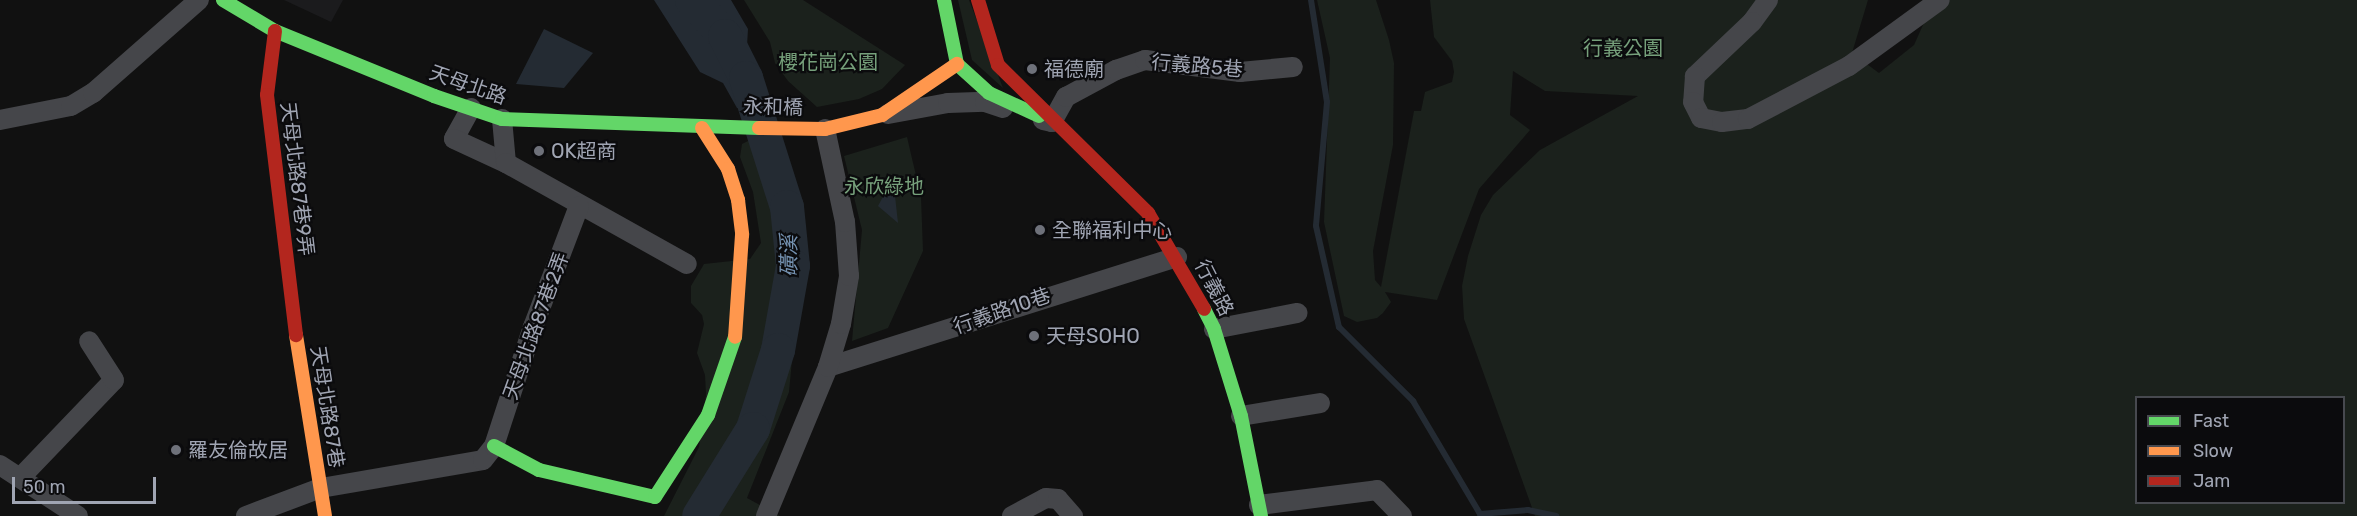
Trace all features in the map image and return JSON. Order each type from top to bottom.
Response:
[{"type":"street","points":[[0,120],[71,106],[93,93],[199,0]]},
{"type":"street","name":"天母北路","points":[[223,0],[275,31],[502,119],[702,128],[721,125]]},
{"type":"street","points":[[944,0],[957,64],[989,93],[1052,122]]},
{"type":"street","points":[[978,0],[998,65],[1052,122]]},
{"type":"street","points":[[1768,0],[1752,22],[1695,76],[1693,102],[1701,118],[1722,122],[1748,119],[1849,66],[1940,0]]},
{"type":"street","name":"天母北路87巷9弄","points":[[275,31],[267,95],[295,332]]},
{"type":"street","name":"行義路5巷","points":[[1052,122],[1066,97],[1116,70],[1145,60],[1240,72],[1293,68]]},
{"type":"street","points":[[882,115],[957,64]]},
{"type":"street","points":[[766,516],[828,367],[849,276],[845,222],[825,129],[882,115],[948,104],[985,102],[1052,122]]},
{"type":"street","points":[[471,108],[454,139],[506,163],[579,206],[687,264]]},
{"type":"street","points":[[502,119],[506,163]]},
{"type":"street","name":"行義路","points":[[1052,122],[1092,154],[1148,213],[1177,257],[1214,329],[1241,416],[1260,511]]},
{"type":"street","name":"永和橋","points":[[721,125],[825,129]]},
{"type":"street","points":[[246,516],[321,488],[483,460],[494,446],[539,470],[656,497],[708,416],[737,333],[742,235],[738,200],[728,169],[702,128]]},
{"type":"street","name":"天母北路87巷2弄","points":[[494,446],[533,327],[579,206]]},
{"type":"street","name":"行義路10巷","points":[[828,367],[1177,257]]},
{"type":"street","points":[[1214,329],[1297,313]]},
{"type":"street","name":"天母北路87巷","points":[[295,332],[325,516]]},
{"type":"street","points":[[21,477],[114,380],[89,341]]},
{"type":"street","points":[[1241,416],[1320,403]]},
{"type":"street","points":[[0,465],[78,516]]},
{"type":"street","points":[[1260,511],[1377,490],[1402,516]]},
{"type":"street","points":[[1012,516],[1046,498],[1058,499],[1073,516]]},
{"type":"shaded area","points":[[284,0],[343,0],[331,22]]},
{"type":"shaded area","points":[[654,0],[731,0],[748,29],[747,46],[775,110],[737,108],[723,83],[700,72]]},
{"type":"shaded area","points":[[544,29],[593,53],[564,88],[516,84]]},
{"type":"shaded area","points":[[893,178],[898,223],[878,206]]},
{"type":"green space","name":"櫻花崗公園","points":[[744,0],[803,0],[905,65],[882,89],[859,99],[817,107],[788,81],[775,63],[770,42]]},
{"type":"green space","points":[[958,0],[969,0],[1003,88],[972,60]]},
{"type":"green space","name":"行義公園","points":[[1317,0],[1376,0],[1389,40],[1394,63],[1393,145],[1373,251],[1375,280],[1381,287],[1414,111],[1421,111],[1425,92],[1452,82],[1454,72],[1452,61],[1434,37],[1430,0],[1868,0],[1852,53],[1879,73],[1914,45],[1934,0],[2357,0],[2357,516],[1535,516],[1464,319],[1462,286],[1468,256],[1481,215],[1493,195],[1540,150],[1638,96],[1545,91],[1513,71],[1510,115],[1530,130],[1479,189],[1437,300],[1385,292],[1391,302],[1377,318],[1357,322],[1344,316],[1324,222],[1330,58]]},
{"type":"green space","name":"永欣綠地","points":[[907,137],[921,197],[923,251],[888,328],[852,341],[862,230],[844,156]]},
{"type":"green space","points":[[754,138],[783,142],[797,221],[800,276],[789,392],[747,498],[780,516],[664,516],[699,447],[706,394],[705,375],[697,353],[704,324],[702,315],[691,303],[691,286],[704,264],[750,259],[761,243],[753,192],[740,157],[742,144]]},
{"type":"waterway","name":"磺溪","points":[[692,0],[725,36],[746,78],[787,207],[793,266],[778,350],[753,429],[699,516]]},
{"type":"waterway","points":[[1311,0],[1327,102],[1316,226],[1339,327],[1413,401],[1480,514],[1528,510],[1556,516]]},
{"type":"traffic: fast","points":[[223,0],[275,31],[434,96],[502,119],[759,128]]},
{"type":"traffic: fast","points":[[944,0],[957,64],[989,93],[1039,116]]},
{"type":"traffic: fast","points":[[1204,309],[1214,329],[1241,416],[1261,516]]},
{"type":"traffic: fast","points":[[494,446],[539,470],[655,497],[708,415],[735,337]]},
{"type":"traffic: slow","points":[[759,128],[825,129],[882,115],[957,64]]},
{"type":"traffic: slow","points":[[702,128],[728,169],[738,200],[742,235],[735,337]]},
{"type":"traffic: slow","points":[[296,335],[325,516]]},
{"type":"traffic: jam","points":[[978,0],[998,65],[1148,213],[1204,309]]},
{"type":"traffic: jam","points":[[275,31],[267,95],[296,335]]},
{"type":"place","name":"福德廟","points":[[1032,69]]},
{"type":"place","name":"OK超商","points":[[539,151]]},
{"type":"place","name":"全聯福利中心","points":[[1040,230]]},
{"type":"place","name":"天母SOHO","points":[[1034,336]]},
{"type":"place","name":"羅友倫故居","points":[[176,450]]}]
